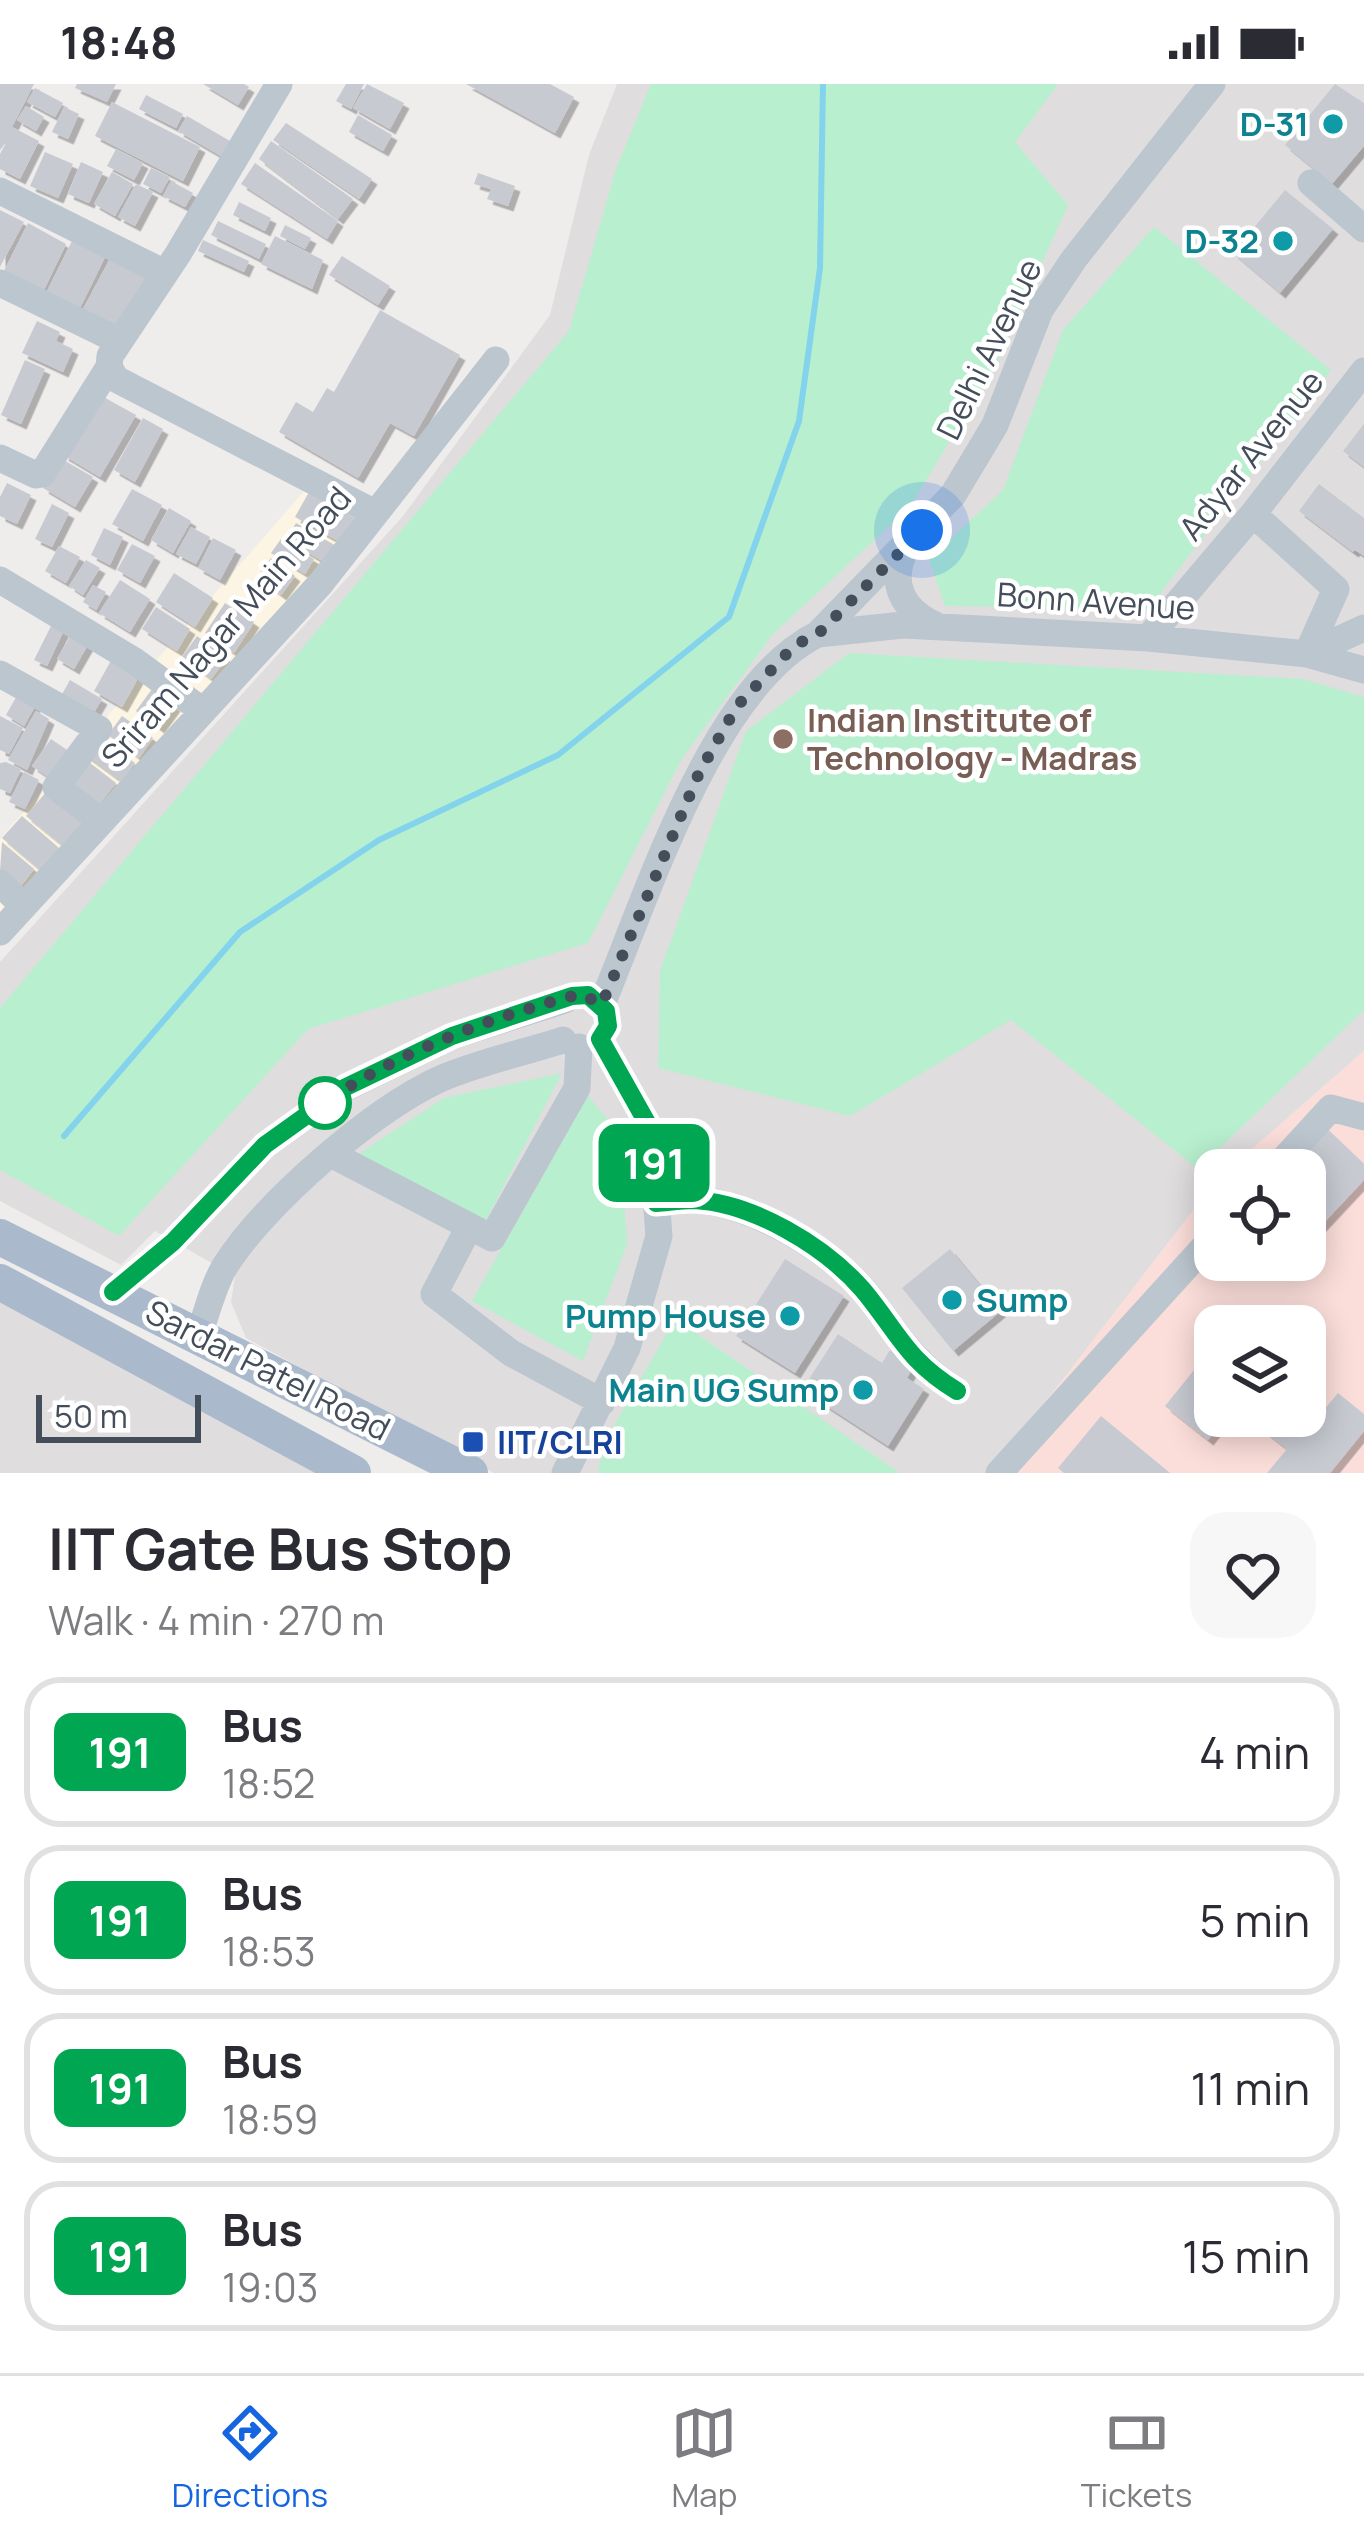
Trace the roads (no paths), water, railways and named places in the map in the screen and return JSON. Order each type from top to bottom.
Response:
[{"type":"main road","points":[[0,1237],[50,1262],[106,1303],[420,1473]]},
{"type":"main road","name":"Sardar Patel Road","points":[[0,1282],[353,1473]]},
{"type":"main road","points":[[37,1300],[106,1303]]},
{"type":"main road","name":"Sardar Patel Road","points":[[106,1303],[199,1335],[470,1473]]},
{"type":"street","points":[[0,458],[36,475],[42,473],[115,362],[280,84]]},
{"type":"street","name":"Delhi Avenue","points":[[602,1004],[699,773],[737,706],[795,645],[818,634],[953,496],[995,425],[1040,310],[1195,90]]},
{"type":"street","points":[[1311,183],[1364,229]]},
{"type":"street","points":[[0,191],[165,273]]},
{"type":"street","points":[[0,283],[115,362],[375,513]]},
{"type":"street","name":"Sriram Nagar Main Road","points":[[0,932],[321,584],[496,359]]},
{"type":"street","name":"Adyar Avenue","points":[[1148,638],[1360,384]]},
{"type":"street","points":[[1253,514],[1336,589],[1307,654]]},
{"type":"street","points":[[907,544],[897,570],[901,596],[917,615],[938,627]]},
{"type":"street","points":[[0,580],[133,659],[203,711]]},
{"type":"street","name":"Bonn Avenue","points":[[818,634],[903,625],[1148,638],[1307,654],[1364,670]]},
{"type":"street","points":[[1307,654],[1364,628]]},
{"type":"street","points":[[0,674],[99,729],[56,787],[101,821]]},
{"type":"street","points":[[0,884],[22,905]]},
{"type":"street","points":[[106,1303],[173,1242],[265,1145],[346,1087],[452,1036],[580,994],[602,1004],[608,1018],[581,1042],[441,1078],[399,1102],[331,1154],[244,1240],[223,1269],[199,1335]]},
{"type":"street","points":[[565,1000],[555,1024],[581,1042],[651,1130],[658,1236],[627,1348],[565,1473]]},
{"type":"street","points":[[331,1154],[492,1238],[577,1088],[581,1042]]},
{"type":"street","points":[[1293,1149],[1330,1108],[1364,1117]]},
{"type":"street","points":[[656,1203],[696,1200],[739,1210],[781,1228],[846,1270],[909,1355],[957,1391]]},
{"type":"street","points":[[470,1227],[434,1294],[511,1353],[602,1402]]},
{"type":"street","points":[[998,1473],[1194,1258]]},
{"type":"waterway","points":[[64,1136],[240,932],[379,840],[558,755],[729,617],[799,421],[820,268],[823,84]]},
{"type":"place","name":"D-31","points":[[1333,124]]},
{"type":"place","name":"D-32","points":[[1283,241]]},
{"type":"place","name":"Indian Institute of Technology - Madras","points":[[783,739]]},
{"type":"place","name":"Sump","points":[[952,1300]]},
{"type":"place","name":"Pump House","points":[[790,1316]]},
{"type":"place","name":"Main UG Sump","points":[[863,1390]]},
{"type":"place","name":"IIT/CLRI","points":[[473,1442]]}]
